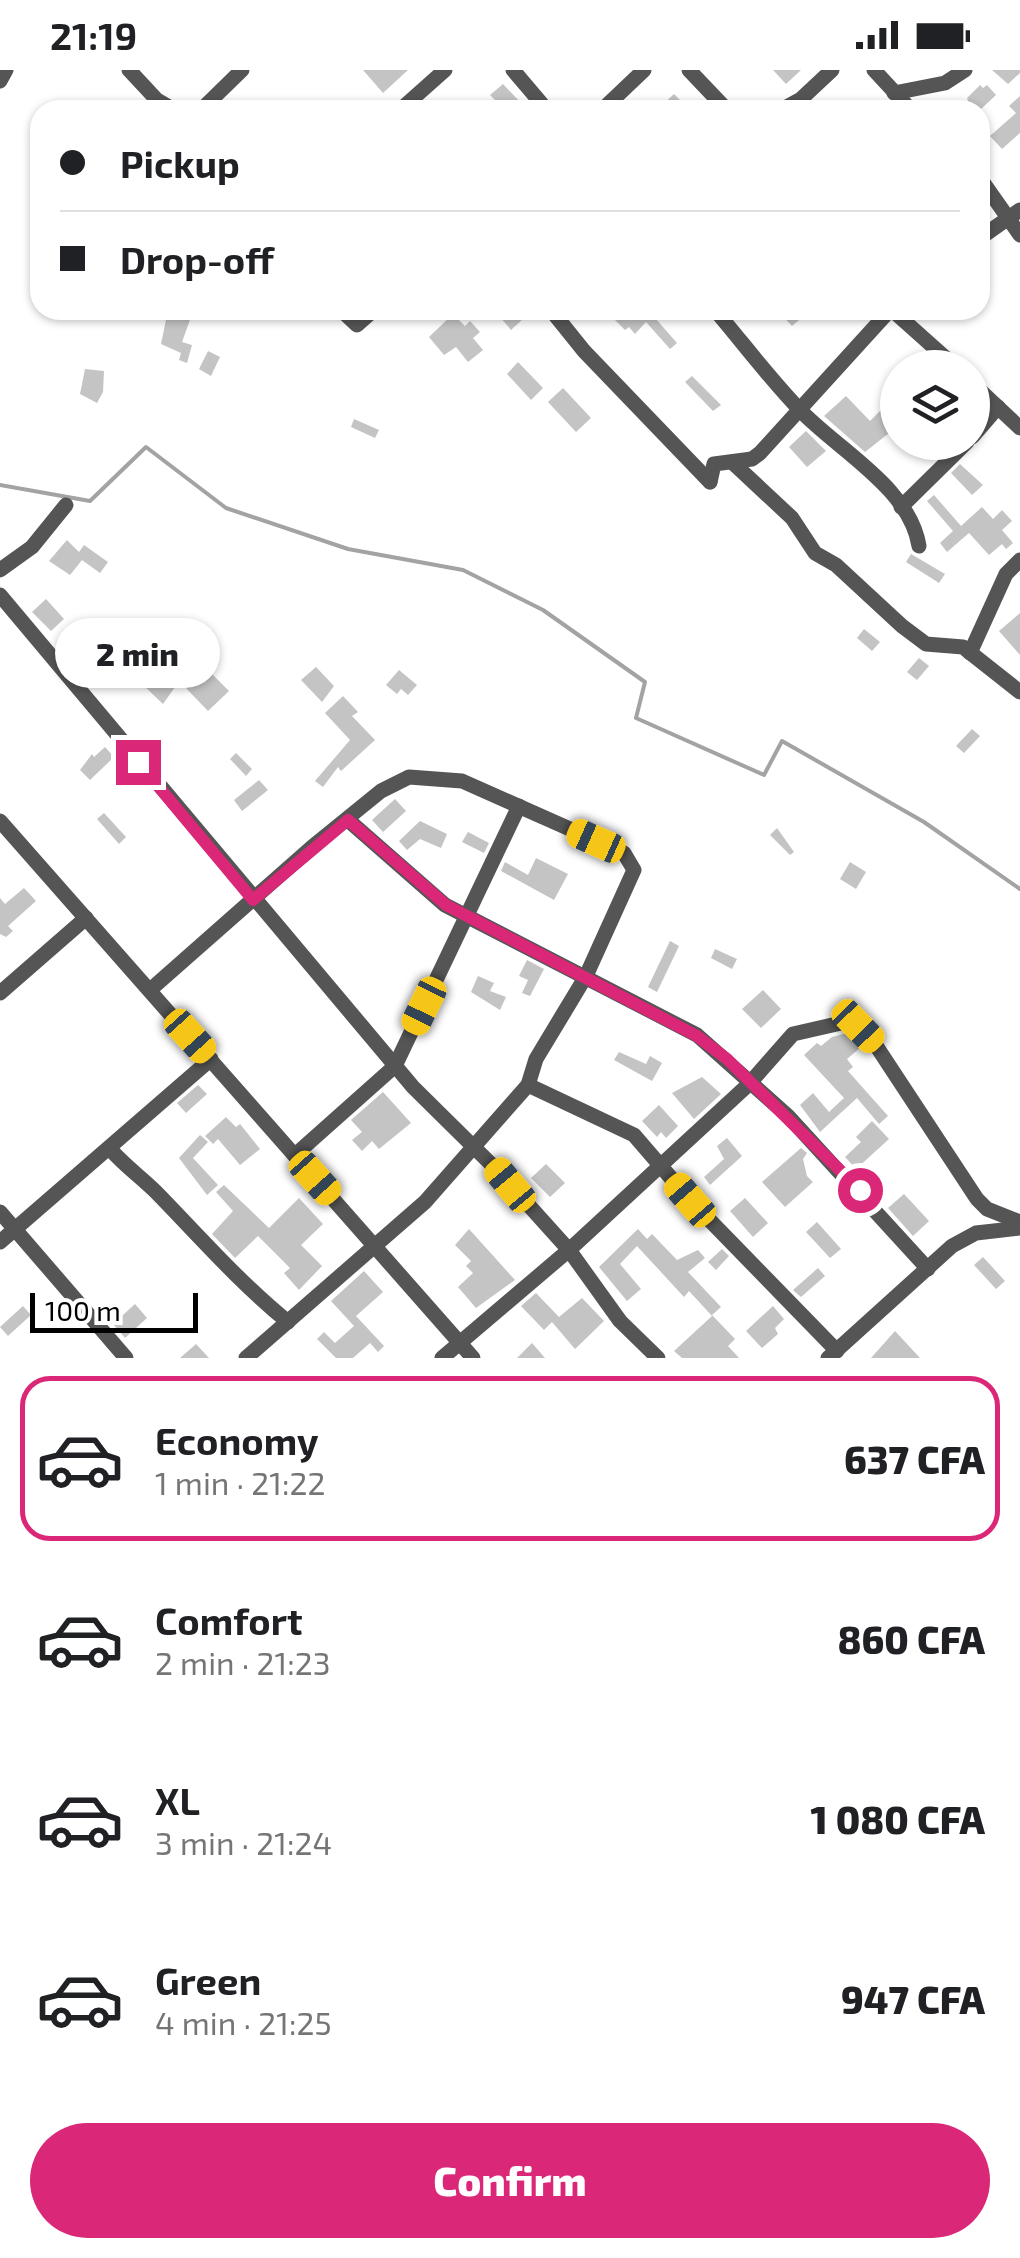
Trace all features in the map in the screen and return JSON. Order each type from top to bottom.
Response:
[{"type":"street","points":[[0,81],[6,70]]},
{"type":"street","points":[[129,70],[157,100]]},
{"type":"street","points":[[211,100],[242,70]]},
{"type":"street","points":[[411,100],[445,70]]},
{"type":"street","points":[[513,70],[538,100]]},
{"type":"street","points":[[612,100],[644,70]]},
{"type":"street","points":[[689,70],[717,100]]},
{"type":"street","points":[[799,100],[832,70]]},
{"type":"street","points":[[874,70],[901,100]]},
{"type":"street","points":[[894,93],[945,83],[965,70]]},
{"type":"street","points":[[990,189],[1013,215],[1020,235]]},
{"type":"street","points":[[990,231],[1013,215]]},
{"type":"street","points":[[560,320],[620,391],[710,482],[714,464],[752,459],[801,412],[882,320]]},
{"type":"street","points":[[723,320],[801,412],[840,443],[900,508],[917,528],[919,546]]},
{"type":"street","points":[[902,320],[937,350]]},
{"type":"street","points":[[990,400],[1017,419]]},
{"type":"street","points":[[990,416],[998,407]]},
{"type":"street","points":[[900,508],[948,460]]},
{"type":"street","points":[[732,462],[792,518],[815,552],[836,565],[902,626],[926,644],[963,647],[1020,692]]},
{"type":"street","points":[[0,570],[32,546],[66,504]]},
{"type":"street","points":[[970,653],[1006,574],[1020,560]]},
{"type":"street","points":[[0,595],[76,680],[253,900],[395,1066],[568,1250],[620,1321],[658,1358]]},
{"type":"street","points":[[150,990],[381,791],[408,777],[462,781],[631,860],[630,884],[586,976],[536,1059],[528,1085],[425,1202],[246,1358]]},
{"type":"street","points":[[295,1155],[395,1066],[519,806]]},
{"type":"street","points":[[0,820],[474,1358]]},
{"type":"street","points":[[348,820],[434,896],[697,1036],[727,1059],[848,1178],[928,1269]]},
{"type":"street","points":[[0,993],[86,918]]},
{"type":"street","points":[[442,1358],[568,1250],[749,1084],[793,1034],[850,1021],[876,1044],[896,1081],[922,1111],[949,1151],[957,1173],[978,1199],[1020,1225]]},
{"type":"street","points":[[0,1242],[111,1150],[211,1059]]},
{"type":"street","points":[[528,1085],[634,1135],[832,1354],[952,1246],[976,1232],[1020,1225]]},
{"type":"street","points":[[111,1150],[131,1173],[153,1188],[240,1283],[288,1322]]},
{"type":"street","points":[[0,1212],[126,1358]]},
{"type":"building","points":[[363,70],[408,70],[383,93]]},
{"type":"building","points":[[773,70],[801,70],[786,84]]},
{"type":"building","points":[[992,70],[1020,70],[1020,73],[1008,84]]},
{"type":"building","points":[[503,84],[518,100],[495,100],[490,95]]},
{"type":"building","points":[[980,85],[987,85],[996,95],[990,101],[967,98]]},
{"type":"building","points":[[1020,96],[1020,133],[1002,149],[990,136],[1016,113],[1009,106]]},
{"type":"building","points":[[166,320],[190,320],[182,342],[192,345],[187,363],[179,360],[181,353],[161,344]]},
{"type":"building","points":[[447,320],[459,320],[465,326],[470,321],[480,332],[473,338],[483,350],[468,362],[456,347],[444,355],[429,337]]},
{"type":"building","points":[[502,320],[522,320],[511,330]]},
{"type":"building","points":[[615,320],[657,320],[677,343],[670,349],[646,322],[635,334],[629,327],[625,330]]},
{"type":"building","points":[[208,351],[220,357],[211,376],[199,369]]},
{"type":"building","points":[[518,362],[543,388],[531,400],[507,374]]},
{"type":"building","points":[[85,369],[104,371],[103,392],[97,403],[80,394]]},
{"type":"building","points":[[692,376],[721,405],[713,411],[685,382]]},
{"type":"building","points":[[563,388],[591,418],[576,432],[548,402]]},
{"type":"building","points":[[846,396],[870,421],[880,411],[880,440],[865,452],[824,416]]},
{"type":"building","points":[[354,419],[379,430],[375,438],[351,427]]},
{"type":"building","points":[[806,431],[826,451],[807,467],[789,447]]},
{"type":"building","points":[[960,464],[983,485],[972,495],[951,473]]},
{"type":"building","points":[[934,495],[961,526],[982,507],[993,519],[1002,510],[1012,521],[1002,530],[1013,543],[1006,549],[1002,544],[989,555],[969,533],[947,552],[940,543],[953,531],[927,501]]},
{"type":"building","points":[[67,540],[79,552],[84,545],[108,562],[100,573],[82,560],[70,575],[49,561]]},
{"type":"building","points":[[911,554],[945,574],[939,583],[906,562]]},
{"type":"building","points":[[46,599],[64,619],[51,631],[32,612]]},
{"type":"building","points":[[1020,613],[1020,655],[999,631]]},
{"type":"building","points":[[114,619],[175,687],[163,704],[140,682],[152,669],[148,672],[127,649],[120,656],[99,633]]},
{"type":"building","points":[[864,629],[880,642],[872,651],[857,638]]},
{"type":"building","points":[[919,658],[929,666],[917,680],[907,672]]},
{"type":"building","points":[[205,667],[229,691],[208,711],[184,686]]},
{"type":"building","points":[[316,667],[334,686],[322,702],[301,680]]},
{"type":"building","points":[[399,670],[417,685],[408,695],[401,689],[397,694],[386,685]]},
{"type":"building","points":[[343,696],[358,712],[352,716],[375,740],[341,771],[338,767],[323,787],[315,781],[350,740],[325,713]]},
{"type":"building","points":[[972,729],[980,736],[964,753],[956,746]]},
{"type":"building","points":[[105,747],[114,757],[90,780],[80,770],[92,754],[94,757]]},
{"type":"building","points":[[236,753],[252,769],[246,776],[230,759]]},
{"type":"building","points":[[259,780],[268,790],[242,811],[234,800]]},
{"type":"building","points":[[395,799],[406,811],[383,832],[372,820]]},
{"type":"building","points":[[104,813],[126,837],[119,844],[97,819]]},
{"type":"building","points":[[420,821],[447,834],[441,848],[420,839],[407,850],[399,841]]},
{"type":"building","points":[[777,828],[794,852],[790,855],[770,835]]},
{"type":"building","points":[[468,832],[489,843],[484,853],[462,842]]},
{"type":"building","points":[[536,858],[568,874],[554,900],[501,871],[505,862],[528,875]]},
{"type":"building","points":[[850,862],[866,872],[856,889],[840,879]]},
{"type":"building","points":[[24,888],[36,901],[8,926],[13,931],[6,937],[0,934],[0,898],[5,904]]},
{"type":"building","points":[[670,941],[679,946],[657,992],[648,987]]},
{"type":"building","points":[[715,949],[737,959],[732,969],[711,958]]},
{"type":"building","points":[[527,960],[544,969],[530,996],[522,993],[528,980],[519,976]]},
{"type":"building","points":[[478,976],[494,983],[490,991],[506,997],[500,1010],[471,992]]},
{"type":"building","points":[[763,990],[781,1009],[761,1028],[742,1009]]},
{"type":"building","points":[[847,1033],[861,1047],[847,1059],[853,1067],[848,1071],[888,1116],[879,1124],[857,1098],[820,1132],[800,1105],[813,1093],[829,1112],[844,1098],[804,1055],[817,1043],[821,1046],[832,1037]]},
{"type":"building","points":[[619,1052],[646,1064],[650,1056],[662,1063],[652,1081],[614,1060]]},
{"type":"building","points":[[702,1077],[721,1094],[694,1119],[672,1093]]},
{"type":"building","points":[[198,1085],[207,1094],[186,1113],[177,1103]]},
{"type":"building","points":[[383,1092],[411,1123],[379,1149],[372,1141],[362,1151],[352,1140],[362,1132],[351,1120]]},
{"type":"building","points":[[659,1105],[678,1126],[666,1138],[661,1132],[657,1137],[642,1121]]},
{"type":"building","points":[[226,1117],[236,1127],[240,1124],[260,1149],[240,1165],[218,1139],[213,1144],[205,1136]]},
{"type":"building","points":[[872,1121],[889,1139],[856,1169],[845,1157],[861,1142],[856,1137]]},
{"type":"building","points":[[200,1135],[208,1142],[193,1158],[218,1185],[207,1195],[179,1158]]},
{"type":"building","points":[[727,1138],[742,1156],[710,1185],[704,1177],[724,1159],[717,1146]]},
{"type":"building","points":[[801,1148],[807,1153],[803,1159],[807,1176],[813,1182],[785,1207],[762,1182]]},
{"type":"building","points":[[546,1164],[565,1183],[550,1197],[531,1178]]},
{"type":"building","points":[[224,1185],[269,1228],[299,1198],[323,1224],[301,1245],[322,1266],[299,1290],[284,1273],[290,1268],[258,1236],[235,1258],[212,1234],[233,1211],[216,1192]]},
{"type":"building","points":[[904,1194],[929,1221],[913,1236],[888,1208]]},
{"type":"building","points":[[745,1198],[768,1223],[753,1237],[730,1211]]},
{"type":"building","points":[[817,1222],[841,1249],[830,1258],[806,1232]]},
{"type":"building","points":[[469,1229],[515,1280],[476,1308],[458,1287],[473,1273],[466,1266],[471,1261],[455,1245]]},
{"type":"building","points":[[638,1229],[647,1239],[652,1234],[677,1260],[698,1250],[705,1258],[688,1272],[721,1307],[712,1315],[735,1339],[728,1346],[739,1358],[682,1358],[674,1351],[712,1316],[689,1291],[684,1297],[637,1246],[620,1264],[641,1289],[627,1301],[599,1267]]},
{"type":"building","points":[[722,1249],[729,1256],[716,1270],[708,1262]]},
{"type":"building","points":[[983,1257],[1005,1281],[996,1289],[974,1265]]},
{"type":"building","points":[[818,1268],[825,1276],[801,1297],[793,1290]]},
{"type":"building","points":[[364,1271],[383,1292],[356,1316],[384,1346],[378,1352],[370,1343],[353,1358],[336,1358],[317,1339],[324,1332],[335,1343],[354,1326],[331,1301]]},
{"type":"building","points":[[536,1293],[559,1317],[582,1298],[604,1321],[575,1349],[552,1322],[544,1330],[521,1306]]},
{"type":"building","points":[[135,1304],[147,1318],[125,1338],[113,1324]]},
{"type":"building","points":[[23,1306],[31,1315],[8,1336],[0,1327]]},
{"type":"building","points":[[773,1306],[784,1319],[775,1328],[778,1334],[762,1348],[746,1331]]},
{"type":"building","points":[[895,1331],[920,1358],[871,1358]]},
{"type":"building","points":[[532,1343],[545,1358],[517,1358]]},
{"type":"building","points":[[196,1344],[209,1358],[180,1358]]},
{"type":"waterway","points":[[0,485],[90,501],[146,447],[226,508],[348,549],[463,570],[543,610],[645,682],[636,718],[764,775],[782,741],[924,822],[1020,889]]},
{"type":"route","points":[[138,762],[253,900],[348,820],[446,905],[697,1036],[788,1116],[860,1190]]}]
